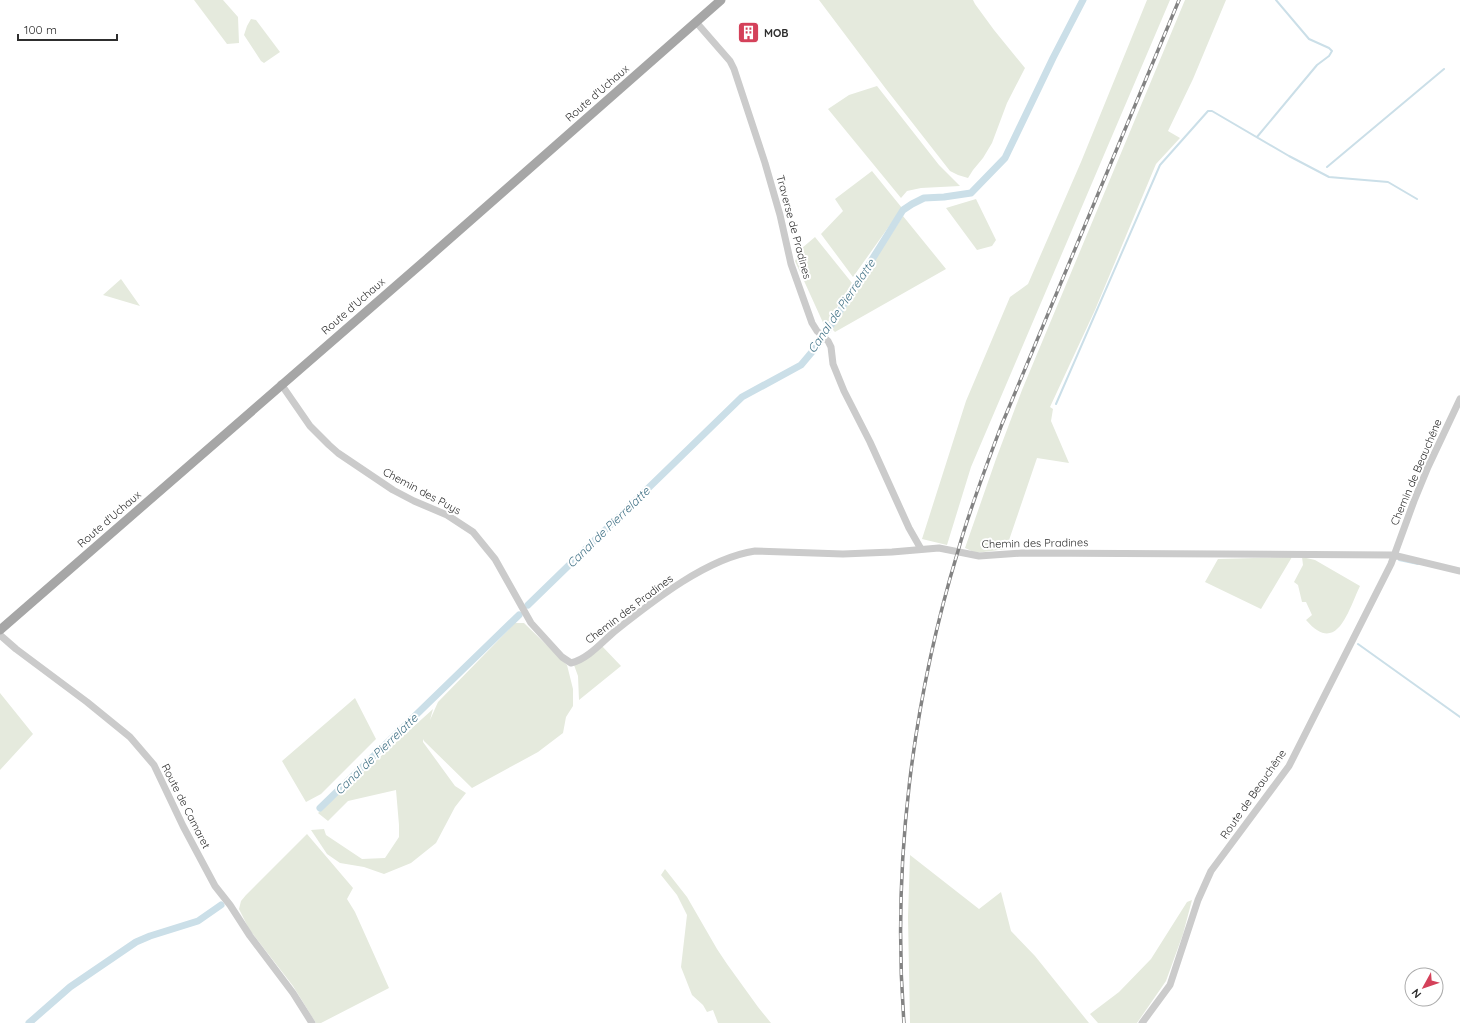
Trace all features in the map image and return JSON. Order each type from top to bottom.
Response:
[{"type":"main road","name":"Route d'Uchaux","points":[[0,630],[281,384],[429,257],[721,0]]},
{"type":"street","name":"Traverse de Pradines","points":[[696,22],[730,61],[734,69],[774,193],[784,229],[791,264],[812,323],[831,347],[833,364],[844,391],[870,442],[909,528],[921,549]]},
{"type":"street","name":"Chemin des Puys","points":[[281,384],[310,426],[338,453],[393,490],[448,516],[473,532],[495,559],[531,623],[562,657],[571,663]]},
{"type":"street","name":"Chemin de Beauchêne","points":[[1393,555],[1428,467],[1460,399]]},
{"type":"street","name":"Chemin des Pradines","points":[[571,663],[583,658],[615,631],[683,581],[727,558],[743,552],[850,553],[946,548],[979,556],[1015,553],[1393,555],[1460,571]]},
{"type":"street","name":"Route de Beauchêne","points":[[1142,1023],[1170,984],[1198,900],[1211,871],[1289,766],[1391,564],[1393,555]]},
{"type":"street","name":"Route de Camaret","points":[[0,635],[130,737],[154,766],[183,826],[215,886],[293,993],[312,1023]]},
{"type":"shaded area","points":[[194,0],[223,0],[238,17],[239,43],[227,44]]},
{"type":"shaded area","points":[[819,0],[973,0],[994,30],[1025,68],[1007,103],[992,143],[968,178],[950,171]]},
{"type":"shaded area","points":[[1147,0],[1170,0],[971,467],[947,545],[922,539],[966,401],[1010,297],[1028,284],[1081,162]]},
{"type":"shaded area","points":[[1185,0],[1226,0],[1193,79],[1168,131],[1180,138],[1156,164],[1095,310],[1050,407],[1053,409],[1051,421],[1069,463],[1037,458],[1006,549],[976,553],[965,548],[1022,390]]},
{"type":"shaded area","points":[[251,19],[256,20],[280,52],[264,63],[261,61],[244,35]]},
{"type":"shaded area","points":[[877,86],[939,165],[960,186],[921,188],[907,191],[901,198],[828,109],[849,95]]},
{"type":"shaded area","points":[[872,171],[902,208],[853,277],[821,234],[843,211],[835,199]]},
{"type":"shaded area","points":[[976,199],[996,240],[992,246],[977,250],[946,208]]},
{"type":"shaded area","points":[[903,216],[946,269],[835,332],[831,328]]},
{"type":"shaded area","points":[[815,237],[852,283],[825,327],[795,261],[802,248]]},
{"type":"shaded area","points":[[121,279],[140,306],[103,295]]},
{"type":"shaded area","points":[[1292,557],[1261,609],[1205,582],[1218,559]]},
{"type":"shaded area","points":[[1302,557],[1315,560],[1360,586],[1346,617],[1334,632],[1326,633],[1317,630],[1306,620],[1312,615],[1306,602],[1302,602],[1298,585],[1294,582],[1303,565]]},
{"type":"shaded area","points":[[515,623],[524,623],[567,665],[573,689],[573,706],[566,717],[563,733],[538,752],[472,788],[423,739],[423,742],[455,786],[466,793],[455,807],[436,843],[411,863],[384,874],[364,867],[340,863],[327,854],[311,830],[324,829],[326,835],[362,859],[385,858],[399,837],[396,790],[348,801],[328,821],[318,813],[433,709],[430,720],[438,702]]},
{"type":"shaded area","points":[[601,645],[621,666],[579,700],[578,676],[574,665]]},
{"type":"shaded area","points":[[0,693],[33,734],[0,770]]},
{"type":"shaded area","points":[[355,698],[376,739],[321,794],[306,802],[282,761]]},
{"type":"shaded area","points":[[307,834],[353,888],[347,899],[355,912],[389,988],[321,1023],[316,1023],[293,986],[249,929],[239,909],[241,901],[246,895]]},
{"type":"shaded area","points":[[910,855],[979,909],[1001,892],[1011,931],[1035,956],[1089,1023],[910,1023],[908,917]]},
{"type":"shaded area","points":[[665,869],[687,897],[727,964],[771,1023],[718,1023],[713,1010],[707,1012],[703,1005],[692,995],[681,967],[687,915],[677,895],[661,875]]},
{"type":"shaded area","points":[[1192,900],[1183,934],[1166,981],[1137,1023],[1098,1023],[1090,1014],[1119,992],[1151,959],[1187,902]]},
{"type":"waterway","name":"Canal de Pierrelatte","points":[[528,605],[742,397],[801,365],[828,330],[903,210],[924,198],[971,193],[1005,158],[1053,58],[1083,0]]},
{"type":"waterway","points":[[1257,137],[1317,65],[1329,56],[1332,51],[1329,48],[1309,39],[1276,0]]},
{"type":"waterway","points":[[1327,167],[1444,69]]},
{"type":"waterway","points":[[1056,404],[1160,165],[1208,111],[1212,111],[1289,156],[1329,177],[1388,182],[1417,199]]},
{"type":"waterway","points":[[1399,560],[1418,564]]},
{"type":"waterway","name":"Canal de Pierrelatte","points":[[320,808],[519,615]]},
{"type":"waterway","points":[[1358,644],[1460,717]]},
{"type":"waterway","name":"Canal de Pierrelatte","points":[[29,1023],[70,987],[136,942],[198,921],[221,905]]},
{"type":"railway","points":[[904,1023],[901,964],[901,904],[909,785],[928,667],[942,608],[968,519],[1002,424],[1179,0]]},
{"type":"place","name":"MOB","points":[[749,33]]}]
